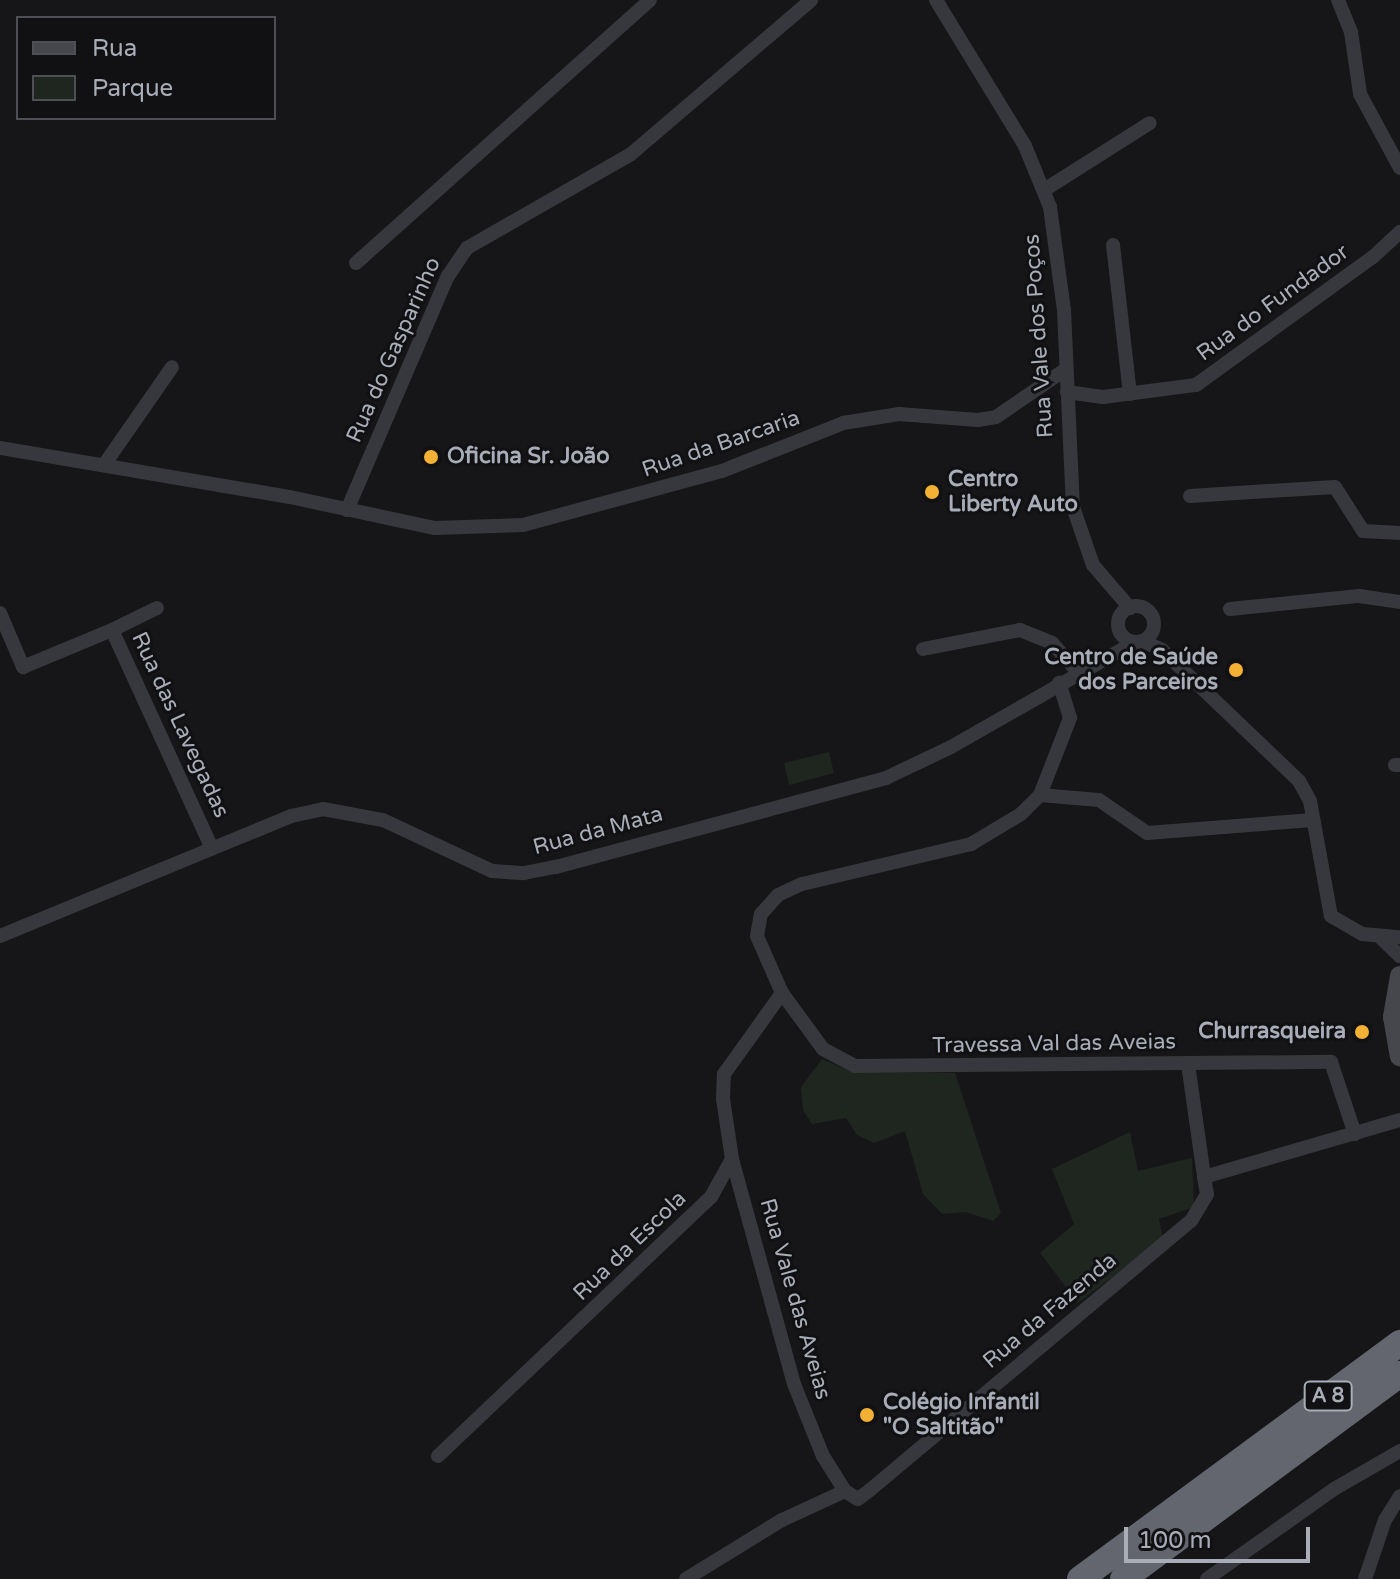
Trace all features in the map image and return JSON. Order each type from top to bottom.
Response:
[{"type":"highway","name":"A 8","points":[[1123,1579],[1400,1343]]},
{"type":"highway","name":"A 8","points":[[1080,1579],[1400,1374]]},
{"type":"main road","points":[[1400,976],[1393,1017],[1400,1056]]},
{"type":"street","points":[[356,263],[650,0]]},
{"type":"street","name":"Rua Vale dos Poços","points":[[936,0],[1025,146],[1044,190],[1058,258],[1073,507],[1088,555],[1112,593],[1123,618]]},
{"type":"street","points":[[1338,0],[1351,32],[1360,94],[1400,168]]},
{"type":"street","name":"Rua do Gasparinho","points":[[347,510],[448,276],[467,248],[631,154],[808,1]]},
{"type":"street","points":[[1044,190],[1150,123]]},
{"type":"street","name":"Rua do Fundador","points":[[1067,392],[1130,394],[1196,385],[1373,257],[1400,232]]},
{"type":"street","points":[[1113,245],[1130,394]]},
{"type":"street","points":[[104,465],[172,367]]},
{"type":"street","name":"Rua da Barcaria","points":[[0,448],[434,528],[554,520],[722,471],[852,421],[899,414],[978,420],[996,417],[1066,369]]},
{"type":"street","points":[[1190,496],[1335,487],[1363,531],[1400,533]]},
{"type":"street","points":[[1230,609],[1359,596],[1400,602]]},
{"type":"street","points":[[112,630],[157,608]]},
{"type":"street","points":[[1108,653],[1123,618],[1147,610],[1162,650]]},
{"type":"street","name":"Rua das Lavegadas","points":[[0,613],[23,667],[112,630],[212,848]]},
{"type":"street","points":[[1123,618],[1138,641],[1162,650],[1299,781],[1313,820],[1331,916],[1362,934],[1400,937]]},
{"type":"street","points":[[1138,641],[1154,628]]},
{"type":"street","points":[[923,649],[1020,630],[1052,643],[1078,672]]},
{"type":"street","name":"Rua da Mata","points":[[0,936],[291,816],[323,809],[383,820],[492,871],[534,871],[886,778],[951,747],[1108,653],[1138,641]]},
{"type":"street","points":[[732,1159],[724,1074],[782,993],[757,936],[761,914],[778,895],[802,884],[971,844],[1021,814],[1040,795],[1070,718],[1059,683]]},
{"type":"street","points":[[1040,795],[1099,800],[1147,833],[1313,820]]},
{"type":"street","points":[[1379,936],[1400,956]]},
{"type":"street","name":"Travessa Val das Aveias","points":[[782,993],[823,1049],[855,1066],[1331,1062],[1355,1134]]},
{"type":"street","points":[[1188,1064],[1204,1177],[1400,1120]]},
{"type":"street","name":"Rua da Escola","points":[[438,1456],[700,1211],[732,1159]]},
{"type":"street","name":"Rua Vale das Aveias","points":[[732,1159],[794,1384],[823,1456],[845,1491]]},
{"type":"street","name":"Rua da Fazenda","points":[[686,1579],[782,1520],[845,1491],[858,1499],[870,1490],[957,1422],[1080,1309],[1191,1221],[1207,1194],[1204,1177]]},
{"type":"street","points":[[1207,1579],[1334,1489],[1400,1451]]},
{"type":"street","points":[[1365,1579],[1385,1520],[1400,1496]]},
{"type":"green space","points":[[829,752],[834,773],[789,785],[784,763]]},
{"type":"green space","points":[[822,1059],[855,1073],[955,1073],[1001,1213],[993,1221],[966,1212],[942,1214],[923,1194],[905,1131],[874,1143],[857,1135],[846,1118],[812,1124],[803,1110],[801,1087]]},
{"type":"green space","points":[[1130,1132],[1138,1171],[1192,1158],[1194,1207],[1159,1219],[1163,1239],[1078,1303],[1040,1253],[1074,1224],[1052,1169]]},
{"type":"place","name":"Oficina Sr. João","points":[[431,457]]},
{"type":"place","name":"Centro Liberty Auto","points":[[932,492]]},
{"type":"place","name":"Centro de Saúde dos Parceiros","points":[[1236,670]]},
{"type":"place","name":"Churrasqueira","points":[[1362,1032]]},
{"type":"place","name":"Colégio Infantil \"O Saltitão\"","points":[[867,1415]]}]
